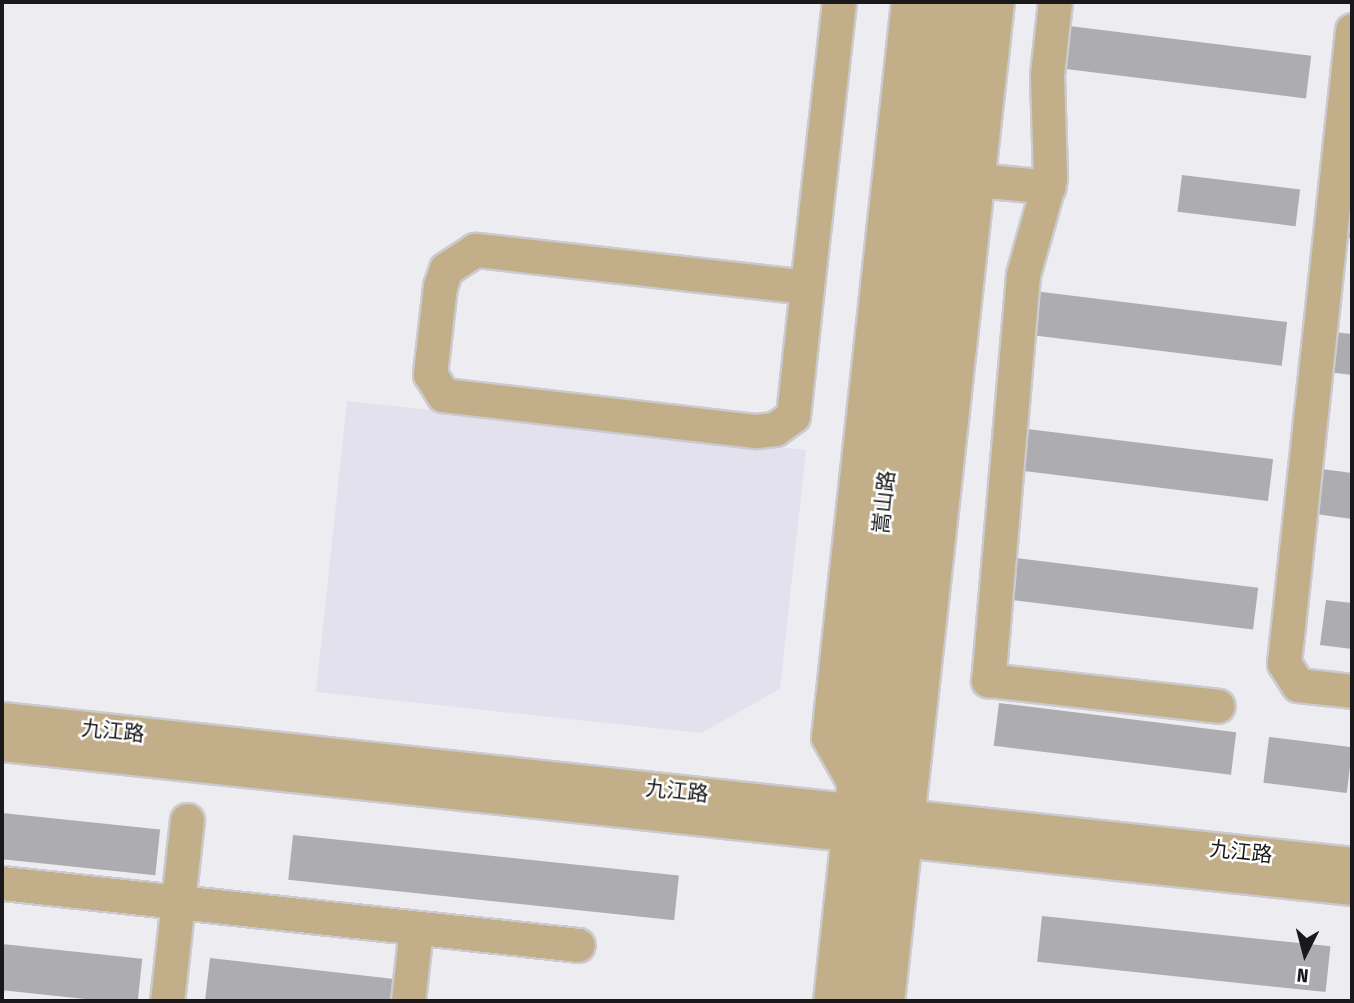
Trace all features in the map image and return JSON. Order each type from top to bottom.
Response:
[{"type":"street","points":[[807,287],[475,250],[446,269],[440,286],[430,373],[443,395],[775,429],[793,416],[839,2]]},
{"type":"street","points":[[874,819],[828,737],[908,2]]},
{"type":"street","name":"嵩山路","points":[[858,1001],[938,2]]},
{"type":"street","name":"嵩山路","points":[[830,1001],[874,819],[966,2]]},
{"type":"street","points":[[887,1001],[874,819],[978,180],[997,2]]},
{"type":"street","points":[[1055,2],[1047,75],[1048,187],[1023,275],[988,680],[1218,706]]},
{"type":"street","points":[[1352,30],[1284,663],[1298,685],[1352,691]]},
{"type":"street","points":[[978,180],[1048,187]]},
{"type":"street","name":"九江路","points":[[2,719],[874,819],[1352,888]]},
{"type":"street","name":"九江路","points":[[2,744],[874,819],[1352,864]]},
{"type":"street","points":[[167,1001],[187,820]]},
{"type":"street","points":[[2,883],[578,944]]},
{"type":"street","points":[[408,1001],[416,928]]},
{"type":"shaded area","points":[[347,401],[806,450],[780,689],[701,733],[316,692]]},
{"type":"building","points":[[1069,26],[1311,56],[1306,98],[1064,69]]},
{"type":"building","points":[[1182,175],[1300,190],[1296,226],[1177,212]]},
{"type":"building","points":[[1350,199],[1352,238],[1346,238]]},
{"type":"building","points":[[1034,291],[1287,322],[1282,366],[1029,335]]},
{"type":"building","points":[[1333,332],[1352,334],[1352,375],[1328,372]]},
{"type":"building","points":[[1019,428],[1273,459],[1268,501],[1014,470]]},
{"type":"building","points":[[1322,469],[1352,473],[1352,519],[1316,514]]},
{"type":"building","points":[[1015,558],[1258,588],[1253,630],[1010,600]]},
{"type":"building","points":[[1326,600],[1352,603],[1352,649],[1320,645]]},
{"type":"building","points":[[999,703],[1236,732],[1231,775],[994,746]]},
{"type":"building","points":[[1269,737],[1352,747],[1347,793],[1263,783]]},
{"type":"building","points":[[2,813],[160,830],[155,875],[2,859]]},
{"type":"building","points":[[293,835],[679,876],[674,920],[288,880]]},
{"type":"building","points":[[1042,916],[1330,946],[1326,992],[1037,962]]},
{"type":"building","points":[[2,944],[142,959],[138,1001],[104,1001],[2,990]]},
{"type":"building","points":[[210,958],[394,979],[391,1001],[205,1001]]}]
